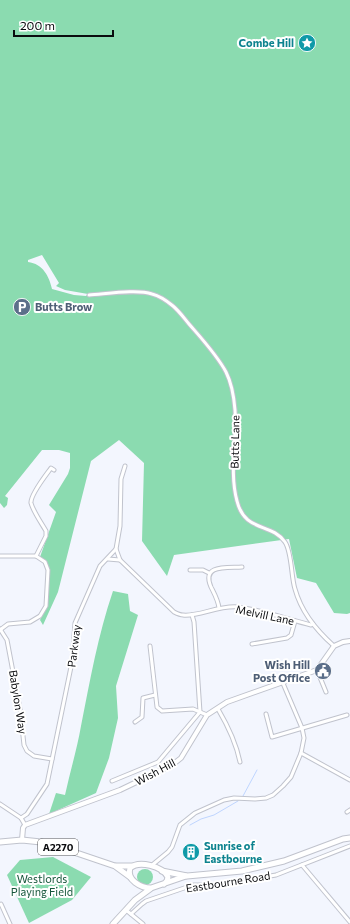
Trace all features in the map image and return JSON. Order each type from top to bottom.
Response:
[{"type":"main road","points":[[343,839],[350,834]]},
{"type":"main road","points":[[113,924],[135,900],[151,888],[190,876],[242,871],[257,868],[297,857],[343,839],[350,838]]},
{"type":"main road","name":"A2270","points":[[0,842],[22,840],[41,842],[56,846],[115,866],[130,877]]},
{"type":"main road","points":[[151,888],[142,887],[130,877],[129,871],[132,866],[141,864],[190,876]]},
{"type":"main road","name":"A2270","points":[[115,866],[132,866]]},
{"type":"main road","points":[[161,870],[168,877],[164,884]]},
{"type":"main road","points":[[135,882],[137,892],[135,900]]},
{"type":"street","name":"Butts Lane","points":[[89,295],[144,292],[161,297],[174,307],[215,355],[231,384],[234,397],[236,430],[234,491],[241,512],[247,521],[278,535],[286,543],[295,590],[301,604],[322,636],[334,646]]},
{"type":"street","name":"Parkway","points":[[21,818],[27,814],[47,784],[72,662],[75,623],[100,566],[116,549],[120,526],[121,480],[125,466]]},
{"type":"street","points":[[36,556],[46,536],[46,531],[31,504],[32,499],[44,477],[51,468],[54,470]]},
{"type":"street","points":[[108,559],[120,560],[116,549]]},
{"type":"street","points":[[0,556],[36,556],[45,562],[48,570],[46,606],[40,616],[30,622],[8,624],[0,629]]},
{"type":"street","name":"Melvill Lane","points":[[120,560],[174,612],[183,615],[219,608],[236,607],[255,610],[311,625],[313,624]]},
{"type":"street","points":[[219,608],[218,600],[209,580],[209,573],[213,569],[217,568],[242,567]]},
{"type":"street","points":[[190,570],[203,570],[209,573]]},
{"type":"street","points":[[112,781],[158,762],[200,712],[194,622],[192,614]]},
{"type":"street","points":[[252,644],[287,638],[291,635],[295,621]]},
{"type":"street","name":"Babylon Way","points":[[0,629],[7,640],[20,709],[24,745],[34,756],[52,759]]},
{"type":"street","points":[[150,646],[155,695],[158,707],[162,711],[193,709],[207,715],[227,702],[282,681],[317,670],[334,646],[350,641]]},
{"type":"street","points":[[317,670],[326,692]]},
{"type":"street","points":[[151,866],[160,860],[172,847],[180,825],[188,818],[201,810],[224,800],[238,798],[266,798],[273,795],[290,777],[301,753],[304,738],[302,728],[282,681]]},
{"type":"street","points":[[135,722],[142,717],[143,698],[155,695]]},
{"type":"street","points":[[218,709],[230,729],[237,746],[240,762]]},
{"type":"street","points":[[266,714],[272,737],[347,716]]},
{"type":"street","name":"Wish Hill","points":[[25,825],[120,790],[172,765],[181,758],[207,715]]},
{"type":"street","points":[[301,753],[350,780]]},
{"type":"street","points":[[0,804],[21,818],[25,825],[23,828],[22,840]]},
{"type":"street","name":"Eastbourne Road","points":[[131,914],[146,901],[193,885],[218,885],[276,874],[350,846]]},
{"type":"street","points":[[160,860],[161,870]]},
{"type":"street","points":[[302,865],[350,922]]},
{"type":"street","points":[[190,876],[193,885]]},
{"type":"street","points":[[1,904],[10,924]]},
{"type":"street","points":[[126,910],[144,924]]},
{"type":"street","points":[[346,917],[350,912]]},
{"type":"green space","points":[[0,0],[350,0],[350,613],[334,613],[316,583],[297,578],[289,539],[174,555],[167,576],[142,541],[144,463],[119,440],[91,461],[58,592],[43,625],[40,620],[47,606],[47,566],[40,557],[56,512],[49,505],[68,474],[70,468],[70,453],[59,450],[42,450],[5,496],[8,498],[7,505],[4,508],[0,503]],"holes":[[[42,255],[59,283],[56,286],[65,290],[88,294],[86,296],[74,295],[52,289],[44,271],[38,265],[28,262],[28,260]]]},
{"type":"green space","points":[[113,591],[128,594],[130,611],[138,615],[116,686],[118,718],[109,758],[96,793],[49,814],[56,793],[65,795],[78,743],[99,641]]},
{"type":"green space","name":"Westlords Playing Field","points":[[53,857],[91,877],[72,900],[29,923],[7,875],[20,860]]},
{"type":"green space","points":[[142,869],[148,869],[153,874],[151,883],[148,885],[142,885],[137,880],[137,874]]},
{"type":"waterway","points":[[243,796],[257,770]]},
{"type":"waterway","points":[[190,825],[201,819],[214,815],[238,801]]},
{"type":"place","name":"Combe Hill","points":[[307,43]]},
{"type":"place","name":"Butts Brow","points":[[22,307]]},
{"type":"place","name":"Wish Hill Post Office","points":[[323,671]]},
{"type":"place","name":"Sunrise of Eastbourne","points":[[191,852]]}]
